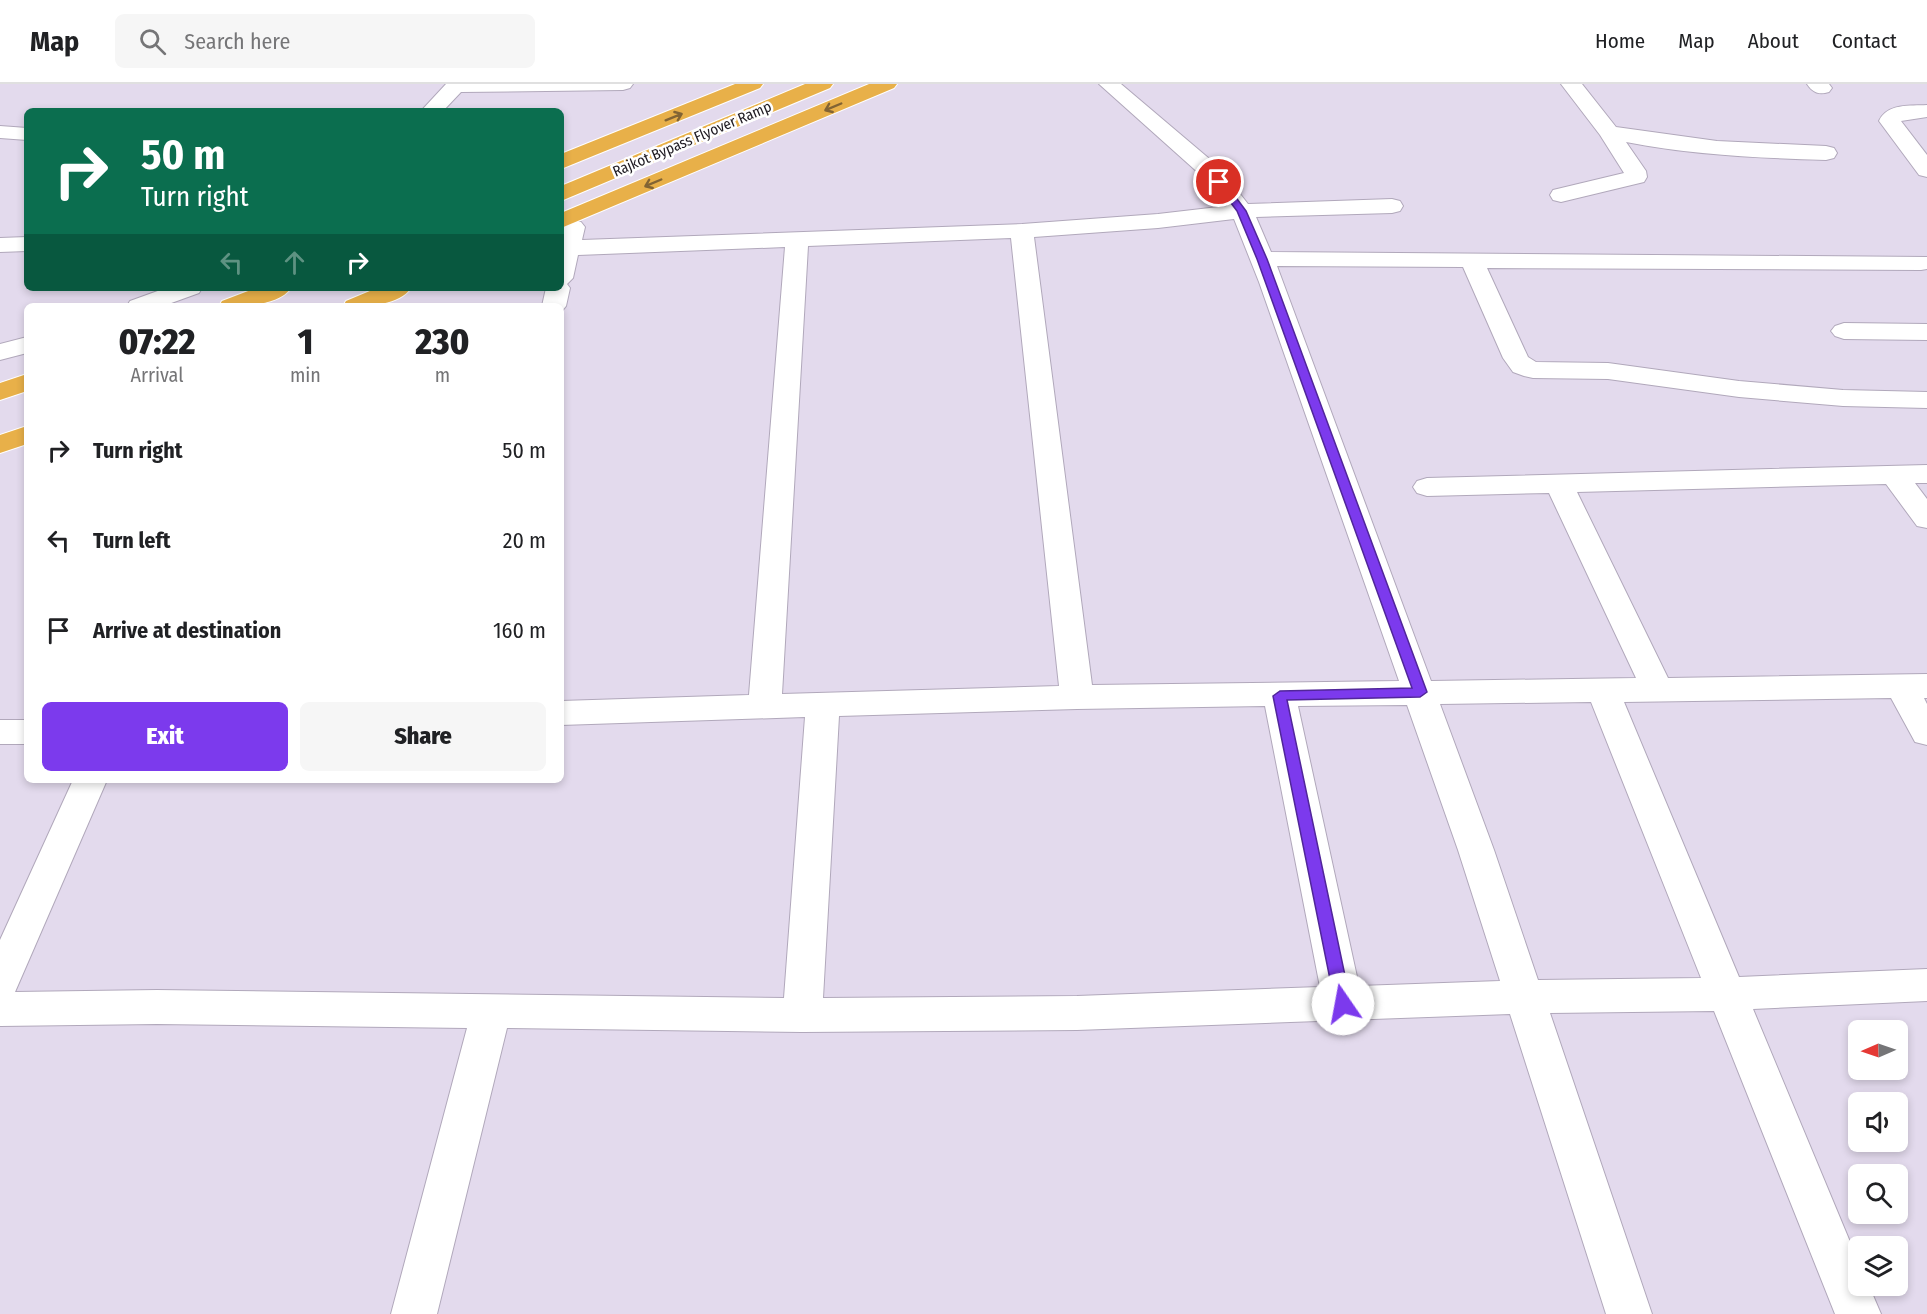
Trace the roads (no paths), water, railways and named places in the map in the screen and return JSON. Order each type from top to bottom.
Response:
[{"type":"highway","points":[[564,161],[753,84]]},
{"type":"highway","name":"Rajkot Bypass Flyover Ramp","points":[[564,193],[823,84]]},
{"type":"highway","points":[[568,218],[887,84]]},
{"type":"highway","points":[[239,303],[271,291]]},
{"type":"highway","points":[[362,303],[392,291]]},
{"type":"highway","points":[[0,392],[24,383]]},
{"type":"highway","points":[[0,445],[24,435]]},
{"type":"street","points":[[434,108],[456,85],[623,84]]},
{"type":"street","points":[[1109,84],[1211,172],[1242,211],[1262,259],[1476,850],[1629,1314]]},
{"type":"street","points":[[1561,195],[1636,177],[1635,171],[1609,132],[1571,84]]},
{"type":"street","points":[[1927,111],[1898,113],[1892,116],[1890,121],[1927,170]]},
{"type":"street","points":[[0,132],[24,134]]},
{"type":"street","points":[[1609,132],[1677,145],[1714,149],[1826,153]]},
{"type":"street","points":[[567,248],[1022,231],[1158,222],[1242,211],[1392,206]]},
{"type":"street","points":[[564,263],[568,218]]},
{"type":"street","points":[[1022,231],[1077,697]]},
{"type":"street","points":[[765,707],[796,238]]},
{"type":"street","points":[[0,245],[24,244]]},
{"type":"street","points":[[1262,259],[1921,263]]},
{"type":"street","points":[[1472,260],[1516,358],[1522,366],[1533,370],[1608,371],[1774,393],[1927,400]]},
{"type":"street","points":[[148,303],[182,291]]},
{"type":"street","points":[[1844,331],[1927,332]]},
{"type":"street","points":[[0,352],[24,346]]},
{"type":"street","points":[[1427,486],[1927,474]]},
{"type":"street","points":[[1894,475],[1927,519]]},
{"type":"street","points":[[1559,484],[1658,691]]},
{"type":"street","points":[[564,713],[1077,697],[1914,687],[1927,733]]},
{"type":"street","points":[[1602,689],[1858,1314]]},
{"type":"street","points":[[1280,696],[1343,1004]]},
{"type":"street","points":[[802,1015],[823,705]]},
{"type":"street","points":[[0,732],[24,732]]},
{"type":"street","points":[[0,983],[89,783]]},
{"type":"street","points":[[0,1009],[157,1007],[802,1015],[1077,1013],[1524,997],[1728,994],[1927,985]]},
{"type":"street","points":[[414,1314],[491,1012]]}]
